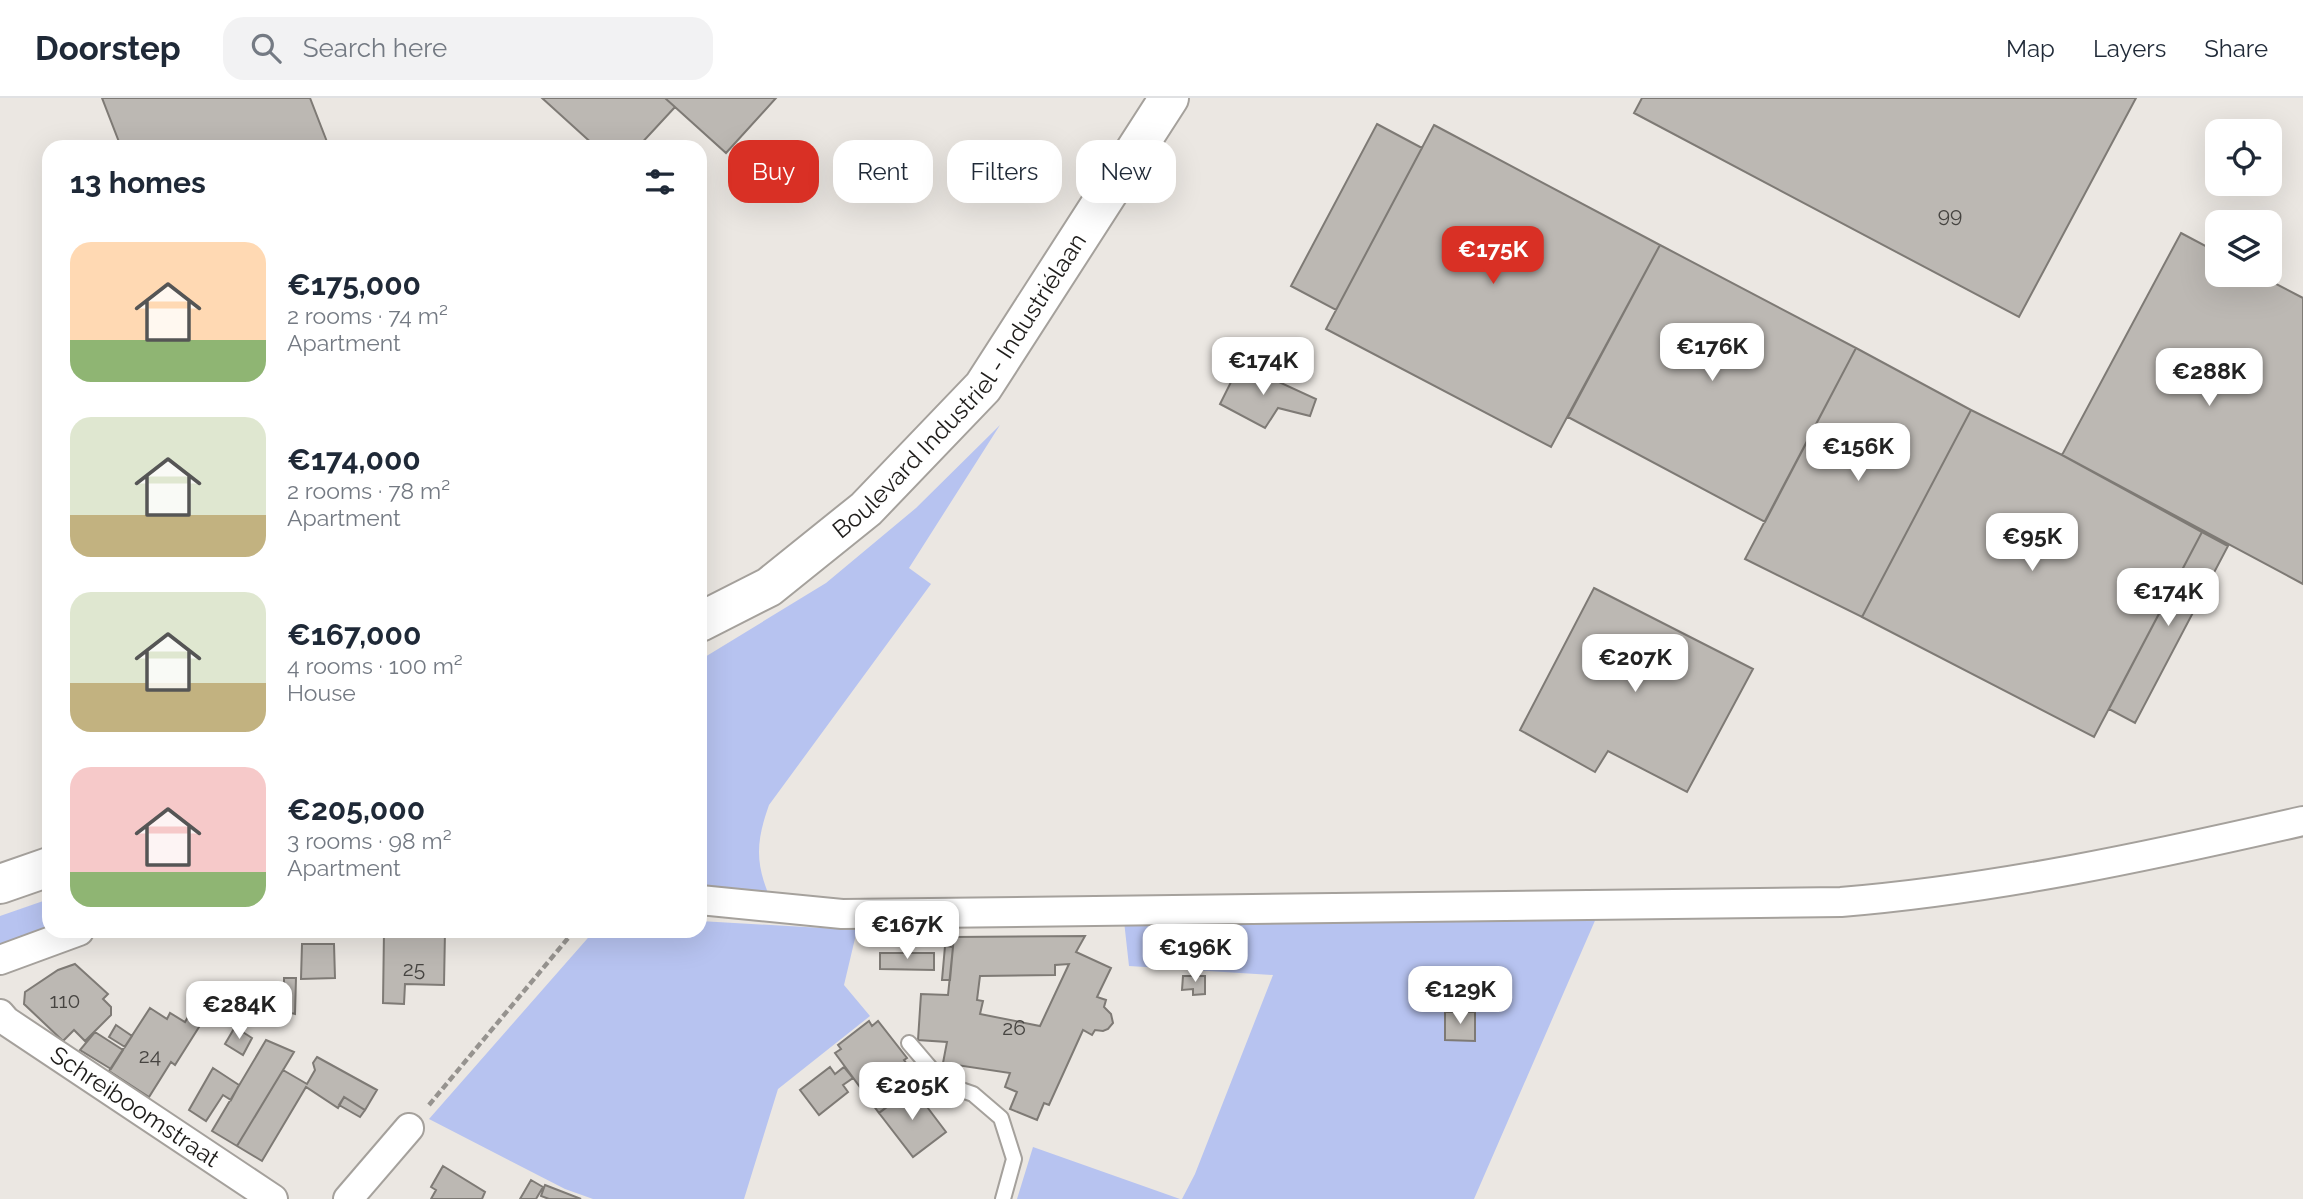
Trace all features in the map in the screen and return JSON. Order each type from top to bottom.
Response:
[{"type":"main road","name":"Boulevard Industriel - Industriélaan","points":[[707,618],[769,587],[866,509],[983,387],[1169,98]]},
{"type":"main road","points":[[0,884],[42,869]]},
{"type":"street","points":[[707,901],[842,914],[1841,902],[1908,897],[1979,887],[2112,863],[2303,821]]},
{"type":"street","points":[[0,960],[60,938]]},
{"type":"street","name":"Schreiboomstraat","points":[[0,1014],[6,1021],[273,1199]]},
{"type":"street","points":[[348,1199],[409,1128]]},
{"type":"lane","points":[[909,1043],[944,1084],[973,1094],[1001,1118],[1014,1159],[1003,1199]]},
{"type":"path","points":[[409,1128],[568,938]]},
{"type":"shaded area","points":[[1000,425],[909,568],[931,584],[769,805],[759,852],[770,898],[707,893],[707,656],[826,583],[916,508]]},
{"type":"shaded area","points":[[42,901],[42,931],[0,948],[0,916]]},
{"type":"shaded area","points":[[1597,916],[1474,1199],[1182,1199],[1195,1174],[1273,975],[1129,966],[1124,921]]},
{"type":"shaded area","points":[[707,921],[857,930],[844,985],[870,1016],[778,1089],[744,1199],[593,1199],[565,1189],[429,1119],[588,938],[707,938]]},
{"type":"shaded area","points":[[1033,1147],[1180,1199],[1017,1199]]},
{"type":"building","points":[[102,98],[310,98],[326,140],[118,140]]},
{"type":"building","points":[[542,98],[665,98],[675,107],[644,140],[588,140]]},
{"type":"building","points":[[665,98],[776,98],[738,140],[728,140],[726,153]]},
{"type":"building","points":[[1642,98],[2136,98],[2019,317],[1634,113]]},
{"type":"building","points":[[1377,124],[1422,148],[1336,310],[1291,286]]},
{"type":"building","points":[[1434,125],[1660,245],[1551,447],[1326,329]]},
{"type":"building","points":[[2181,233],[2205,246],[2205,287],[2282,287],[2303,298],[2303,584],[2062,455]]},
{"type":"building","points":[[1660,245],[1856,348],[1765,522],[1568,417]]},
{"type":"building","points":[[1856,348],[1971,410],[1862,617],[1745,559]]},
{"type":"building","points":[[1240,364],[1316,399],[1310,416],[1278,408],[1265,428],[1220,404]]},
{"type":"building","points":[[1971,410],[2062,455],[2202,532],[2094,737],[1862,617]]},
{"type":"building","points":[[2202,532],[2228,546],[2135,723],[2109,709]]},
{"type":"building","points":[[1594,588],[1753,669],[1687,792],[1608,751],[1595,772],[1520,730]]},
{"type":"building","points":[[1085,936],[1076,952],[1111,968],[1097,997],[1106,1000],[1104,1007],[1111,1014],[1113,1023],[1103,1031],[1095,1030],[1092,1035],[1083,1030],[1049,1105],[1044,1103],[1037,1120],[1010,1109],[1017,1092],[1005,1087],[1010,1073],[943,1063],[947,1042],[918,1040],[921,994],[948,995],[954,937]],"holes":[[[1069,964],[1040,1026],[980,1014],[983,1001],[977,1000],[980,976],[1055,975],[1055,965]]]},
{"type":"building","points":[[384,938],[445,938],[444,985],[405,984],[404,1004],[383,1003]]},
{"type":"building","points":[[302,944],[334,944],[335,978],[301,979]]},
{"type":"building","points":[[945,946],[953,947],[950,980],[942,980]]},
{"type":"building","points":[[880,953],[934,953],[934,970],[880,969]]},
{"type":"building","points":[[75,964],[108,994],[103,999],[111,1007],[111,1015],[85,1041],[74,1030],[63,1041],[24,1004],[25,992],[58,970]]},
{"type":"building","points":[[1183,976],[1205,976],[1205,994],[1193,995],[1193,989],[1182,990]]},
{"type":"building","points":[[284,978],[296,978],[295,1014],[284,1011]]},
{"type":"building","points":[[150,1008],[167,1019],[170,1013],[185,1022],[192,1010],[206,1016],[175,1065],[171,1062],[149,1097],[109,1071]]},
{"type":"building","points":[[1445,1012],[1475,1012],[1475,1041],[1445,1040]]},
{"type":"building","points":[[869,1021],[872,1026],[878,1021],[907,1058],[904,1060],[920,1082],[879,1113],[835,1053],[841,1049],[838,1045]]},
{"type":"building","points":[[116,1025],[132,1036],[125,1047],[109,1037]]},
{"type":"building","points":[[235,1027],[252,1038],[243,1055],[225,1044]]},
{"type":"building","points":[[95,1032],[123,1050],[111,1069],[80,1050]]},
{"type":"building","points":[[266,1040],[294,1052],[237,1146],[212,1131]]},
{"type":"building","points":[[317,1057],[377,1090],[365,1110],[344,1097],[338,1108],[306,1087],[262,1161],[237,1146],[283,1070],[307,1084],[315,1070],[313,1063]]},
{"type":"building","points":[[830,1067],[835,1074],[844,1067],[853,1078],[843,1085],[848,1092],[819,1115],[800,1090]]},
{"type":"building","points":[[213,1068],[239,1085],[231,1100],[223,1095],[206,1121],[189,1110]]},
{"type":"building","points":[[912,1087],[946,1132],[913,1157],[879,1113]]},
{"type":"building","points":[[344,1097],[365,1110],[360,1117],[339,1105]]},
{"type":"building","points":[[443,1166],[485,1192],[482,1199],[431,1199],[436,1190],[431,1187]]},
{"type":"building","points":[[531,1180],[543,1187],[536,1199],[520,1199]]},
{"type":"building","points":[[545,1185],[581,1199],[549,1199],[541,1196]]}]
